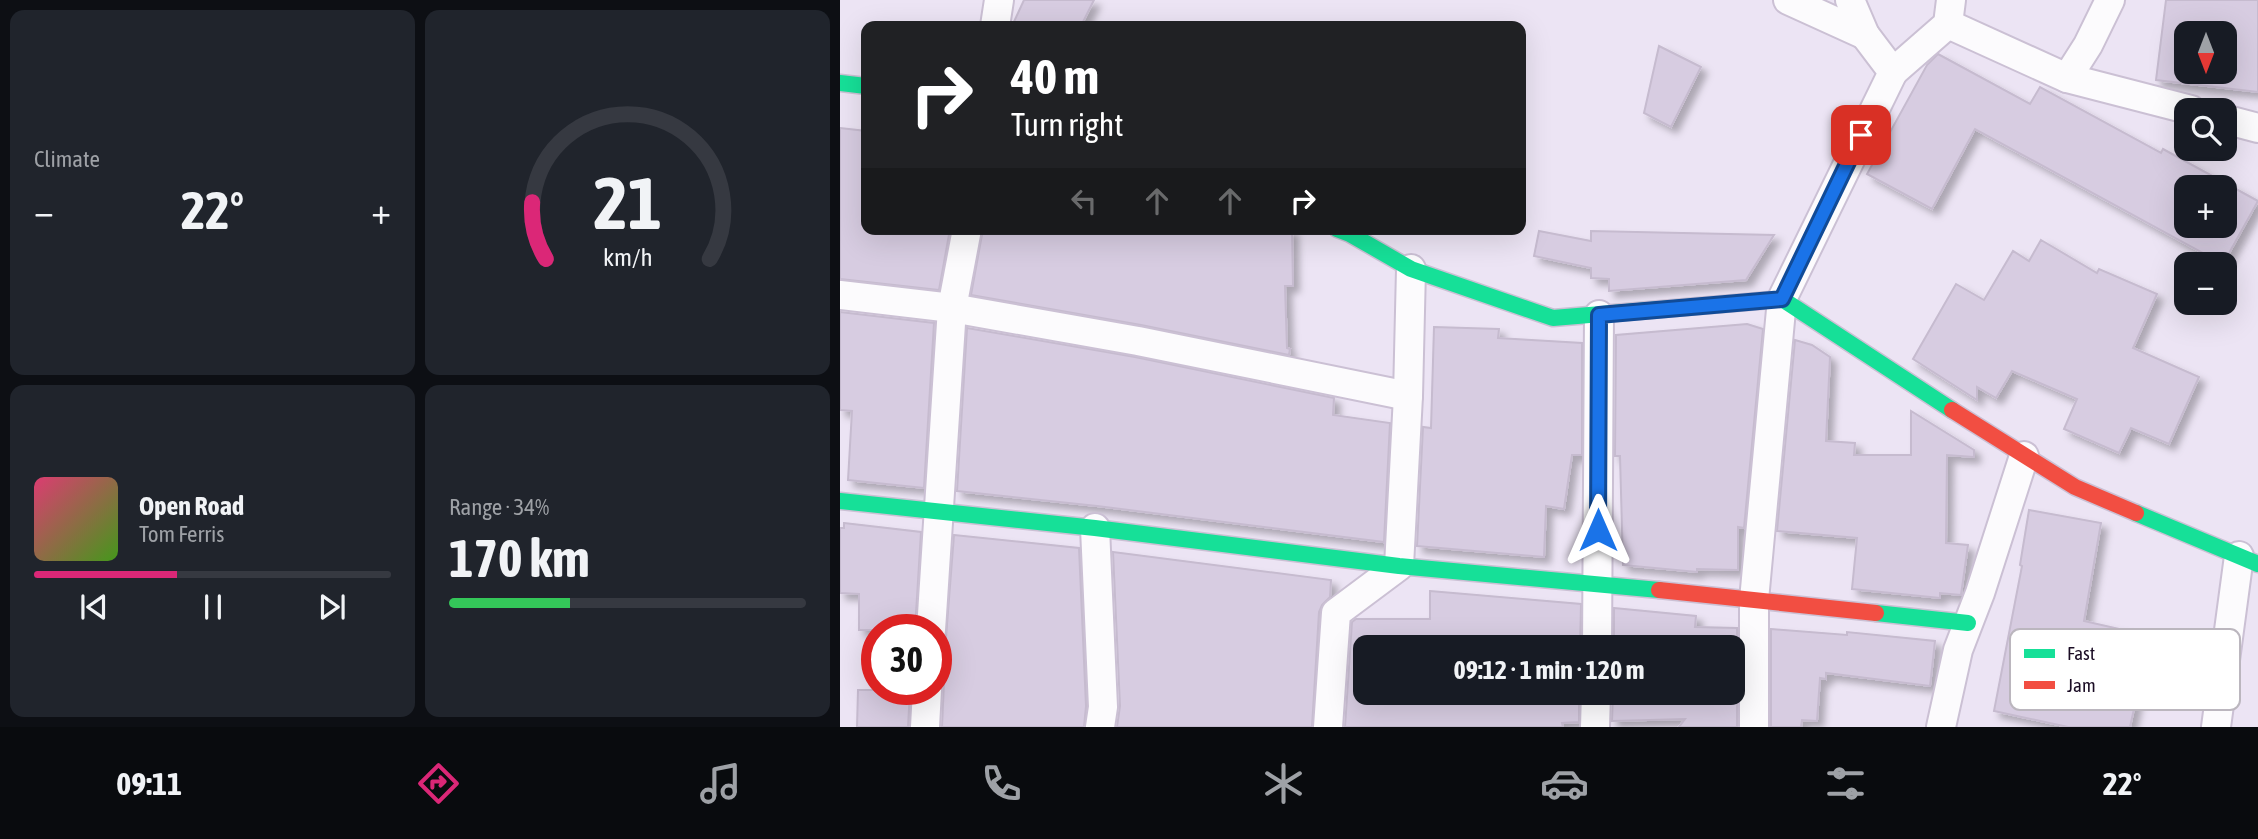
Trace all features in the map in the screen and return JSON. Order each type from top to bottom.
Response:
[{"type":"street","points":[[996,21],[999,0]]},
{"type":"street","points":[[1788,0],[1865,35]]},
{"type":"street","points":[[1850,0],[1865,35],[1893,72]]},
{"type":"street","points":[[2067,78],[2088,45],[2110,0]]},
{"type":"street","points":[[1754,727],[1754,600],[1782,299],[1893,72],[1949,12],[2067,78],[2174,106]]},
{"type":"street","points":[[840,83],[861,85]]},
{"type":"street","points":[[2237,122],[2258,128]]},
{"type":"street","points":[[932,614],[952,308],[966,235]]},
{"type":"street","points":[[1352,235],[1411,269],[1553,318],[1782,299],[2075,488],[2249,560],[2235,629]]},
{"type":"street","points":[[1399,566],[1408,396],[1411,269]]},
{"type":"street","points":[[840,295],[952,308],[1138,341],[1408,396]]},
{"type":"street","points":[[1597,635],[1599,315]]},
{"type":"street","points":[[1941,727],[1958,650],[1980,593],[2024,456]]},
{"type":"street","points":[[840,501],[1095,528],[1399,566],[1968,623]]},
{"type":"street","points":[[1095,528],[1103,707],[1100,727]]},
{"type":"street","points":[[1328,727],[1336,613],[1399,566]]},
{"type":"street","points":[[925,727],[926,705]]},
{"type":"street","points":[[1595,727],[1596,705]]},
{"type":"building","points":[[1024,0],[1094,0],[1084,21],[1014,21]]},
{"type":"building","points":[[2166,0],[2258,0],[2258,92],[2190,84],[2237,84],[2237,21],[2174,21],[2174,82],[2156,80]]},
{"type":"building","points":[[1659,46],[1701,67],[1671,127],[1644,113]]},
{"type":"building","points":[[1938,54],[2030,104],[2040,87],[2161,153],[2163,149],[2174,155],[2174,161],[2185,161],[2210,175],[2174,175],[2174,237],[1975,129],[1932,209],[1867,174],[1927,65]]},
{"type":"building","points":[[840,128],[861,130],[861,235],[949,235],[939,290],[840,279]]},
{"type":"building","points":[[2237,190],[2258,201],[2230,252],[2201,252],[2175,238],[2237,238]]},
{"type":"building","points":[[1539,231],[1591,241],[1591,231],[1774,235],[1746,280],[1609,291],[1609,279],[1591,278],[1591,268],[1534,256]]},
{"type":"building","points":[[982,235],[1292,235],[1293,286],[1285,286],[1289,355],[971,295]]},
{"type":"building","points":[[2041,240],[2097,273],[2099,269],[2157,294],[2133,348],[2199,377],[2169,444],[2131,428],[2119,453],[2064,429],[2077,399],[2012,371],[1996,398],[1977,387],[1977,400],[1913,359],[1956,284],[1984,300],[2013,251],[2029,261]]},
{"type":"building","points":[[840,312],[934,323],[924,488],[848,480],[852,411],[840,410]]},
{"type":"building","points":[[1747,324],[1763,329],[1744,528],[1738,527],[1738,570],[1697,569],[1697,572],[1623,565],[1620,456],[1615,456],[1616,335]]},
{"type":"building","points":[[1434,327],[1499,329],[1498,338],[1582,343],[1582,455],[1572,455],[1564,509],[1546,506],[1544,557],[1417,546],[1423,427],[1431,428]]},
{"type":"building","points":[[967,328],[1135,357],[1334,398],[1333,415],[1390,423],[1384,542],[957,491]]},
{"type":"building","points":[[1795,340],[1812,345],[1830,357],[1826,441],[1855,443],[1854,455],[1911,455],[1911,411],[1974,450],[1974,457],[1947,455],[1946,543],[1968,545],[1961,595],[1940,593],[1940,598],[1852,589],[1857,538],[1777,531]]},
{"type":"building","points":[[2029,510],[2101,523],[2084,621],[2119,629],[2010,629],[2010,710],[2134,710],[2130,727],[2068,727],[1994,711],[2022,566],[2020,565]]},
{"type":"building","points":[[844,523],[921,532],[916,614],[861,614],[859,630],[859,594],[840,593],[840,528],[844,528]]},
{"type":"building","points":[[954,535],[1079,548],[1086,706],[1084,727],[942,727],[943,705],[952,705],[952,614],[948,614]]},
{"type":"building","points":[[1113,552],[1331,580],[1330,597],[1319,612],[1312,727],[1117,727],[1120,706]]},
{"type":"building","points":[[1430,591],[1581,604],[1580,635],[1353,635],[1353,705],[1579,705],[1579,722],[1562,723],[1563,727],[1345,727],[1352,622],[1356,619],[1430,619]]},
{"type":"building","points":[[1614,608],[1696,616],[1695,627],[1737,628],[1737,635],[1614,635]]},
{"type":"building","points":[[1771,629],[1847,635],[1847,632],[1935,641],[1930,686],[1826,673],[1826,679],[1820,678],[1817,721],[1802,720],[1801,727],[1771,727]]},
{"type":"building","points":[[858,690],[861,690],[861,705],[909,705],[908,727],[857,727]]},
{"type":"building","points":[[1613,705],[1737,705],[1737,727],[1679,727],[1685,719],[1612,721]]},
{"type":"traffic: fast","points":[[840,83],[861,85]]},
{"type":"traffic: fast","points":[[1352,235],[1411,269],[1553,318],[1782,299],[1952,410]]},
{"type":"traffic: fast","points":[[840,501],[1095,528],[1399,566],[1659,590]]},
{"type":"traffic: fast","points":[[2136,513],[2258,564]]},
{"type":"traffic: fast","points":[[1876,613],[1968,623]]},
{"type":"traffic: jam","points":[[1952,410],[2075,487],[2136,513]]},
{"type":"traffic: jam","points":[[1659,590],[1876,613]]},
{"type":"route","points":[[1598,530],[1599,315],[1782,299],[1861,135]]}]
